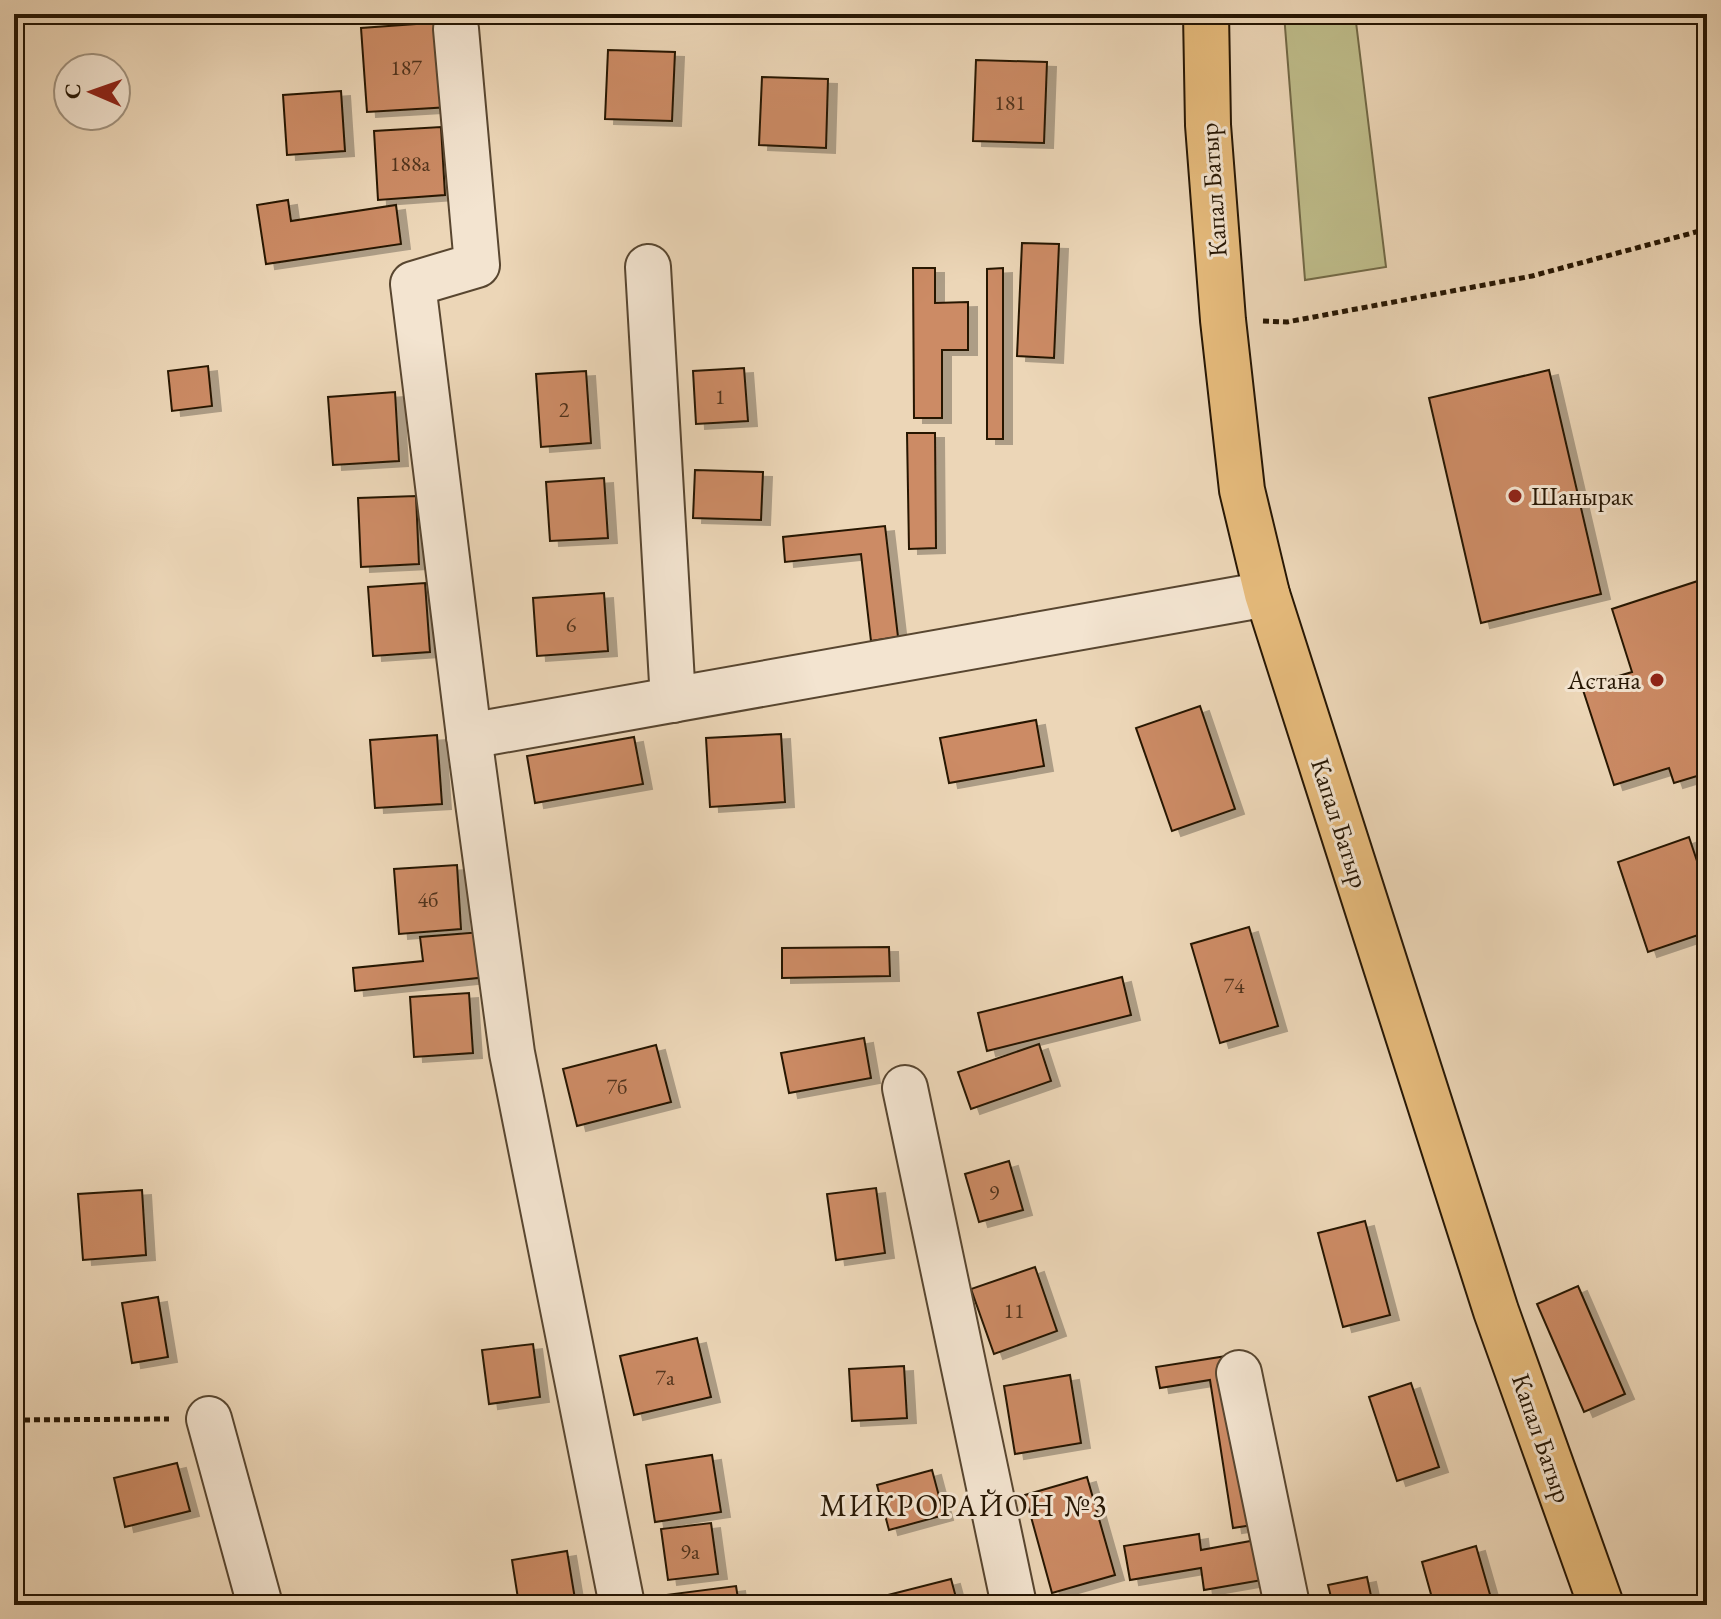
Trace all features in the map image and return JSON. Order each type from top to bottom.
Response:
[{"type":"main road","name":"Капал Батыр","points":[[1206,14],[1208,125],[1223,320],[1242,490],[1267,594],[1496,1311],[1601,1605]]},
{"type":"street","points":[[456,29],[477,265],[413,284],[512,1053],[622,1605]]},
{"type":"street","points":[[648,267],[673,700]]},
{"type":"street","points":[[469,736],[1267,594]]},
{"type":"street","points":[[905,1088],[1014,1605]]},
{"type":"street","points":[[1239,1373],[1287,1605]]},
{"type":"street","points":[[209,1419],[260,1605]]},
{"type":"path","points":[[1223,320],[1287,322],[1532,276],[1707,229]]},
{"type":"path","points":[[14,1420],[209,1419]]},
{"type":"shaded area","points":[[1284,14],[1355,14],[1386,267],[1305,280]]},
{"type":"building","points":[[444,22],[450,107],[367,112],[361,28]]},
{"type":"building","points":[[608,50],[675,52],[672,121],[605,119]]},
{"type":"building","points":[[976,60],[1047,62],[1044,143],[973,141]]},
{"type":"building","points":[[762,77],[828,79],[826,148],[759,145]]},
{"type":"building","points":[[341,91],[345,151],[287,155],[283,95]]},
{"type":"building","points":[[441,127],[445,195],[378,200],[374,131]]},
{"type":"building","points":[[288,200],[291,221],[396,205],[401,244],[266,264],[257,205]]},
{"type":"building","points":[[1022,243],[1059,244],[1054,358],[1017,356]]},
{"type":"building","points":[[913,268],[935,268],[935,303],[968,302],[968,350],[942,350],[942,418],[914,418]]},
{"type":"building","points":[[1003,268],[1003,439],[987,439],[987,269]]},
{"type":"building","points":[[208,366],[212,406],[172,411],[168,371]]},
{"type":"building","points":[[744,368],[748,421],[696,424],[693,371]]},
{"type":"building","name":"Шанырак","points":[[1549,370],[1601,594],[1481,623],[1429,398]]},
{"type":"building","points":[[586,371],[591,443],[541,447],[536,374]]},
{"type":"building","points":[[395,392],[399,461],[333,465],[328,397]]},
{"type":"building","points":[[907,433],[935,433],[936,548],[909,549]]},
{"type":"building","points":[[695,470],[763,472],[761,520],[693,518]]},
{"type":"building","points":[[604,478],[608,538],[550,541],[546,482]]},
{"type":"building","points":[[416,496],[419,564],[361,567],[358,498]]},
{"type":"building","points":[[885,526],[898,637],[871,641],[861,554],[785,562],[783,537]]},
{"type":"building","name":"Астана","points":[[1707,578],[1707,773],[1674,783],[1669,768],[1614,785],[1582,687],[1632,672],[1612,609]]},
{"type":"building","points":[[425,583],[430,652],[373,656],[368,587]]},
{"type":"building","points":[[604,593],[608,651],[537,656],[533,598]]},
{"type":"building","points":[[1200,706],[1235,809],[1172,831],[1136,728]]},
{"type":"building","points":[[1036,720],[1044,766],[949,783],[940,738]]},
{"type":"building","points":[[781,734],[785,802],[710,807],[706,738]]},
{"type":"building","points":[[437,735],[442,804],[375,808],[370,740]]},
{"type":"building","points":[[634,737],[643,784],[535,803],[527,756]]},
{"type":"building","points":[[1689,837],[1707,891],[1707,932],[1648,952],[1618,862]]},
{"type":"building","points":[[457,865],[461,929],[399,934],[394,869]]},
{"type":"building","points":[[1249,927],[1278,1026],[1220,1043],[1191,944]]},
{"type":"building","points":[[482,932],[487,977],[355,991],[353,968],[423,961],[420,937]]},
{"type":"building","points":[[889,947],[890,976],[782,978],[782,948]]},
{"type":"building","points":[[1122,977],[1131,1015],[987,1051],[978,1013]]},
{"type":"building","points":[[469,993],[473,1053],[414,1057],[410,997]]},
{"type":"building","points":[[864,1038],[871,1078],[789,1093],[781,1053]]},
{"type":"building","points":[[1039,1044],[1051,1081],[971,1109],[958,1072]]},
{"type":"building","points":[[656,1045],[671,1102],[577,1126],[563,1069]]},
{"type":"building","points":[[1009,1161],[1023,1210],[979,1222],[965,1174]]},
{"type":"building","points":[[876,1188],[885,1253],[836,1260],[827,1194]]},
{"type":"building","points":[[142,1190],[146,1255],[83,1260],[78,1194]]},
{"type":"building","points":[[1365,1221],[1390,1315],[1343,1327],[1318,1233]]},
{"type":"building","points":[[1035,1267],[1057,1331],[994,1354],[971,1289]]},
{"type":"building","points":[[1578,1286],[1625,1394],[1584,1412],[1537,1304]]},
{"type":"building","points":[[158,1297],[168,1357],[132,1363],[122,1303]]},
{"type":"building","points":[[697,1338],[711,1397],[634,1415],[620,1356]]},
{"type":"building","points":[[533,1344],[540,1397],[489,1404],[482,1350]]},
{"type":"building","points":[[1233,1355],[1259,1524],[1233,1528],[1210,1380],[1160,1388],[1156,1367]]},
{"type":"building","points":[[904,1366],[907,1418],[852,1421],[849,1369]]},
{"type":"building","points":[[1070,1375],[1081,1443],[1015,1454],[1004,1386]]},
{"type":"building","points":[[1411,1383],[1439,1467],[1397,1481],[1369,1397]]},
{"type":"building","points":[[712,1455],[721,1512],[655,1522],[646,1465]]},
{"type":"building","points":[[177,1463],[190,1511],[125,1527],[114,1478]]},
{"type":"building","points":[[932,1470],[944,1515],[889,1530],[877,1485]]},
{"type":"building","points":[[1087,1477],[1115,1575],[1052,1593],[1025,1495]]},
{"type":"building","points":[[711,1523],[718,1574],[668,1580],[661,1529]]},
{"type":"building","points":[[1199,1534],[1201,1550],[1267,1538],[1273,1578],[1204,1590],[1201,1568],[1130,1580],[1124,1546]]},
{"type":"building","points":[[1476,1546],[1493,1605],[1434,1605],[1422,1562]]},
{"type":"building","points":[[567,1551],[576,1605],[519,1605],[512,1560]]},
{"type":"building","points":[[1367,1577],[1373,1605],[1333,1605],[1328,1585]]},
{"type":"building","points":[[951,1579],[958,1605],[886,1605],[884,1596]]},
{"type":"building","points":[[736,1586],[739,1605],[643,1605],[642,1598]]},
{"type":"building","points":[[197,1596],[199,1605],[164,1603]]},
{"type":"place","name":"Шанырак","points":[[1515,496]]},
{"type":"place","name":"Астана","points":[[1657,680]]},
{"type":"district","name":"МИКРОРАЙОН №3","points":[[964,1505]]}]
